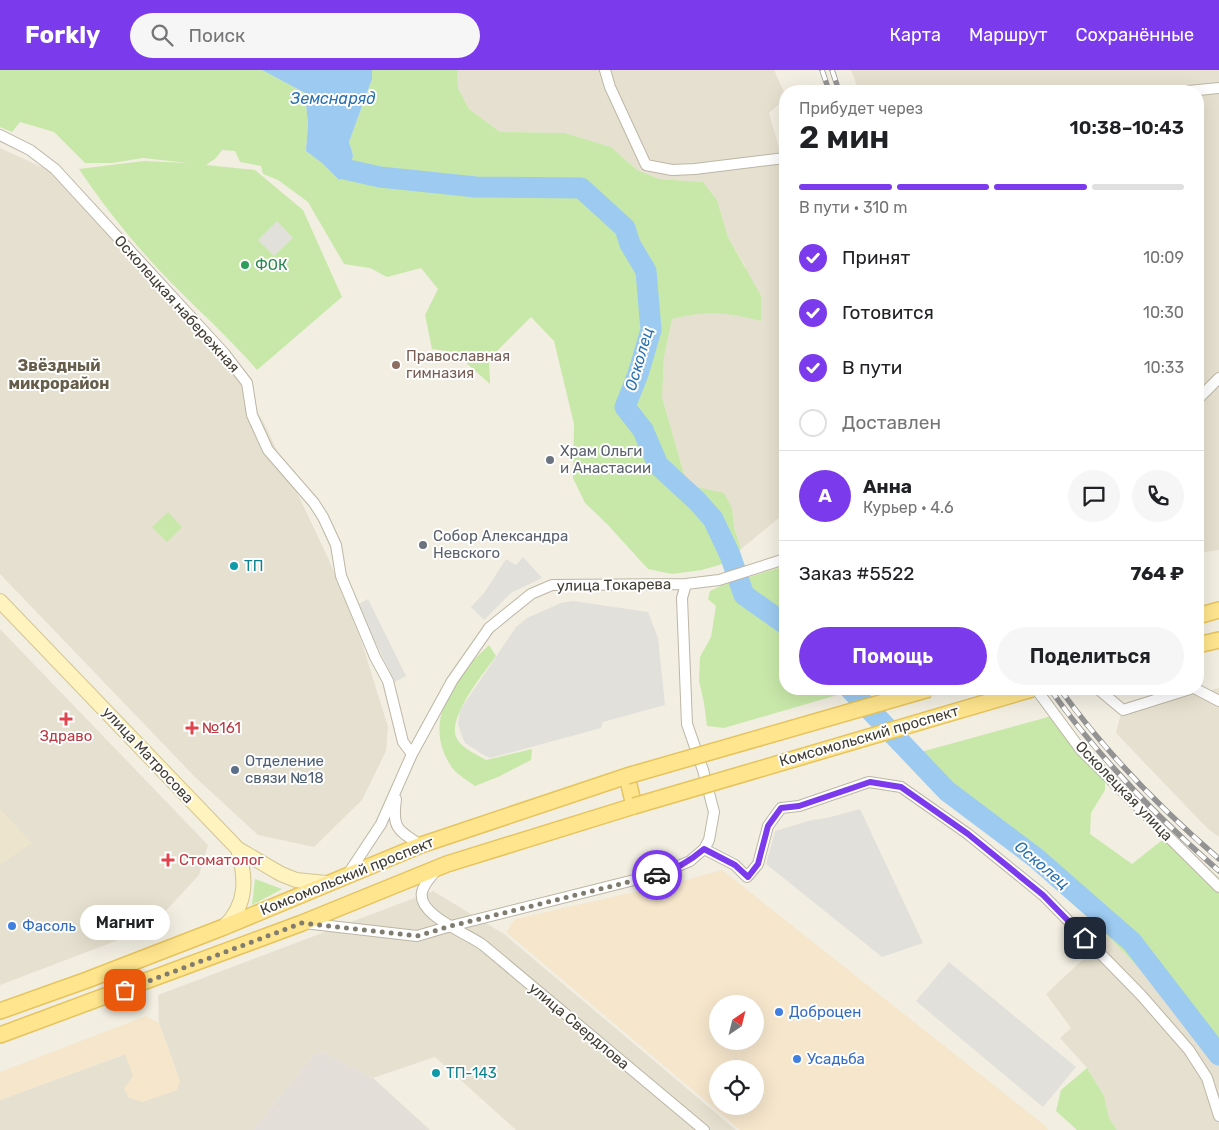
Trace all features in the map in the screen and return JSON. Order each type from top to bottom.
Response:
[{"type":"main road","name":"улица Матросова","points":[[0,601],[238,849]]},
{"type":"main road","points":[[1204,614],[1219,610]]},
{"type":"main road","points":[[1204,644],[1219,640]]},
{"type":"main road","name":"Комсомольский проспект","points":[[0,1011],[87,980],[224,927],[421,845],[627,776],[908,695]]},
{"type":"main road","name":"Комсомольский проспект","points":[[0,1035],[302,923],[438,867],[634,806],[1012,695]]},
{"type":"main road","points":[[627,776],[634,806]]},
{"type":"main road","points":[[238,849],[280,874],[296,880],[326,883]]},
{"type":"main road","points":[[224,927],[230,922],[241,901],[244,872],[238,849]]},
{"type":"street","points":[[605,70],[610,87],[646,165],[672,170],[695,170],[779,159]]},
{"type":"street","points":[[1204,89],[1219,88]]},
{"type":"street","name":"Осколецкая набережная","points":[[0,135],[30,150],[55,169],[224,353],[247,383],[252,414],[268,450],[314,503],[336,545],[341,576],[375,657],[388,681],[403,742],[412,754]]},
{"type":"street","points":[[1204,393],[1219,378]]},
{"type":"street","name":"улица Токарева","points":[[348,874],[380,824],[412,754],[452,681],[489,628],[531,594],[552,586],[686,584],[719,580],[779,561]]},
{"type":"street","points":[[686,584],[682,598],[687,724],[703,770],[714,812],[709,840],[704,849],[735,865],[748,877],[758,864],[768,826],[781,808],[799,806],[870,782],[901,787],[968,834],[1043,895],[1141,995],[1189,1050],[1207,1078],[1219,1116]]},
{"type":"street","points":[[1204,693],[1219,701]]},
{"type":"street","name":"Осколецкая улица","points":[[1041,695],[1082,750],[1219,887]]},
{"type":"street","points":[[1105,695],[1123,710],[1171,695]]},
{"type":"street","points":[[397,789],[394,822],[402,834],[421,845]]},
{"type":"street","name":"Комсомольский проспект","points":[[302,923],[417,936],[662,873],[690,860],[704,849]]},
{"type":"street","name":"улица Свердлова","points":[[438,867],[424,886],[421,894],[423,902],[434,917],[483,945],[704,1130]]},
{"type":"shaded area","points":[[457,70],[774,70],[781,85],[779,85],[779,104],[769,113],[779,148],[779,518],[741,549],[734,527],[732,508],[687,485],[662,397],[664,357],[672,319],[695,313],[734,313],[761,321],[745,266],[728,237],[717,200],[703,182],[659,179],[637,170],[611,147],[565,133],[500,132],[469,109],[458,88]]},
{"type":"shaded area","points":[[851,70],[1219,70],[1219,550],[1204,552],[1204,85],[857,85]]},
{"type":"shaded area","points":[[0,148],[48,170],[236,375],[265,425],[329,560],[362,643],[388,727],[386,751],[362,800],[314,847],[258,835],[195,777],[0,574]]},
{"type":"shaded area","points":[[277,221],[293,238],[274,256],[258,240]]},
{"type":"shaded area","points":[[523,557],[542,578],[511,593],[484,620],[471,607],[484,593],[506,559],[516,565]]},
{"type":"shaded area","points":[[368,599],[406,676],[395,682],[357,605]]},
{"type":"shaded area","points":[[573,601],[648,612],[658,638],[665,705],[603,722],[601,728],[490,758],[465,743],[458,724],[460,710],[516,627],[527,618],[561,603]]},
{"type":"shaded area","points":[[0,629],[208,845],[199,875],[150,928],[0,985]]},
{"type":"shaded area","points":[[1219,688],[1219,837],[1207,828],[1116,733],[1121,713],[1192,695],[1204,695],[1204,692]]},
{"type":"shaded area","points":[[0,809],[32,843],[0,865]]},
{"type":"shaded area","points":[[860,809],[923,943],[882,957],[766,864],[775,831]]},
{"type":"shaded area","points":[[722,870],[1048,1128],[1047,1130],[740,1130],[722,1115],[764,1115],[764,1060],[709,1060],[709,1104],[506,932],[515,919],[679,882]]},
{"type":"shaded area","points":[[433,891],[504,934],[709,1107],[709,1115],[718,1115],[736,1130],[516,1130],[435,1057],[373,1078],[323,1052],[314,1054],[253,1130],[0,1130],[0,1100],[126,1054],[134,1076],[124,1088],[180,1081],[159,1023],[158,995]]},
{"type":"shaded area","points":[[1108,936],[1168,998],[1200,1042],[1219,1063],[1219,1130],[1117,1130],[1109,1118],[1104,1096],[1087,1068],[1060,1038],[1071,1028],[1046,994]]},
{"type":"shaded area","points":[[949,962],[1076,1067],[1043,1107],[916,1001]]},
{"type":"shaded area","points":[[146,1016],[159,1023],[180,1081],[177,1090],[143,1102],[129,1098],[124,1089],[133,1076],[125,1054],[0,1100],[0,1072]]},
{"type":"shaded area","points":[[323,1052],[373,1078],[430,1130],[253,1130],[314,1054]]},
{"type":"green space","points":[[0,70],[262,70],[305,93],[308,124],[306,151],[322,163],[339,180],[353,155],[349,142],[372,79],[372,70],[457,70],[458,88],[469,109],[500,132],[565,133],[611,147],[637,170],[659,179],[703,182],[717,200],[728,237],[761,296],[761,321],[716,313],[695,314],[672,319],[664,357],[662,397],[687,485],[724,493],[732,508],[734,527],[741,549],[729,562],[702,570],[672,574],[648,569],[585,503],[573,478],[574,424],[554,341],[531,317],[489,359],[490,384],[454,352],[432,349],[425,315],[438,289],[421,268],[387,277],[370,268],[344,264],[308,202],[278,180],[263,174],[261,166],[240,162],[235,151],[222,150],[216,158],[206,165],[255,170],[303,210],[342,297],[257,370],[149,259],[128,235],[79,169],[144,161],[188,163],[143,158],[112,163],[85,163],[54,132],[20,122],[12,132],[0,127]]},
{"type":"green space","points":[[168,512],[182,527],[167,542],[152,527]]},
{"type":"green space","points":[[779,568],[779,695],[837,695],[724,728],[707,726],[699,681],[700,657],[711,637],[716,606],[708,599],[710,591],[723,585]]},
{"type":"green space","points":[[489,645],[496,656],[468,695],[462,707],[455,728],[456,737],[465,748],[486,760],[532,749],[531,760],[498,777],[475,786],[451,766],[443,749],[440,733],[441,716],[454,685],[464,671]]},
{"type":"green space","points":[[1059,714],[1069,724],[1105,781],[1105,790],[1091,813],[1090,834],[1132,864],[1161,841],[1173,837],[1219,878],[1219,1063],[1200,1042],[1168,998],[1108,936],[1028,858],[937,792],[910,755]]},
{"type":"green space","points":[[255,879],[282,889],[252,905]]},
{"type":"green space","points":[[1087,1068],[1104,1096],[1109,1118],[1117,1130],[1077,1130],[1056,1111],[1061,1090]]},
{"type":"water","name":"Земснаряд","points":[[262,70],[372,70],[372,79],[349,142],[353,155],[349,172],[339,180],[322,163],[306,151],[308,124],[305,93]]},
{"type":"waterway","name":"Осколец","points":[[338,149],[339,161],[344,169],[380,177],[476,187],[581,188],[625,228],[630,244],[646,271],[651,330],[638,374],[625,407],[643,430],[658,465],[697,501],[713,519],[730,555],[744,595],[779,620]]},
{"type":"waterway","name":"Осколец","points":[[856,695],[947,791],[1036,858],[1132,942],[1219,1055]]},
{"type":"railway","points":[[822,70],[827,85]]},
{"type":"railway","points":[[832,70],[837,85]]},
{"type":"railway","points":[[1054,695],[1068,714],[1129,785],[1219,871]]},
{"type":"railway","points":[[1064,695],[1096,735],[1134,778],[1219,859]]},
{"type":"way so far","points":[[125,990],[302,923],[417,936],[657,875]]},
{"type":"place","name":"ФОК","points":[[245,265]]},
{"type":"place","name":"Православная гимназия","points":[[396,365]]},
{"type":"place","name":"Храм Ольги и Анастасии","points":[[550,460]]},
{"type":"place","name":"Собор Александра Невского","points":[[423,545]]},
{"type":"place","name":"ТП","points":[[234,566]]},
{"type":"place","name":"Здраво","points":[[66,719]]},
{"type":"place","name":"№161","points":[[192,728]]},
{"type":"place","name":"Отделение связи №18","points":[[235,770]]},
{"type":"place","name":"Стоматолог","points":[[168,860]]},
{"type":"place","name":"Фасоль","points":[[12,926]]},
{"type":"place","name":"Магнит","points":[[125,990]]},
{"type":"place","name":"Доброцен","points":[[779,1012]]},
{"type":"place","name":"Усадьба","points":[[797,1059]]},
{"type":"place","name":"ТП-143","points":[[436,1073]]},
{"type":"district","name":"Звёздный микрорайон","points":[[59,374]]},
{"type":"route","points":[[657,875],[673,870],[704,849],[735,865],[748,877],[758,864],[768,826],[781,808],[799,806],[870,782],[901,787],[968,834],[1043,895],[1085,938]]}]
